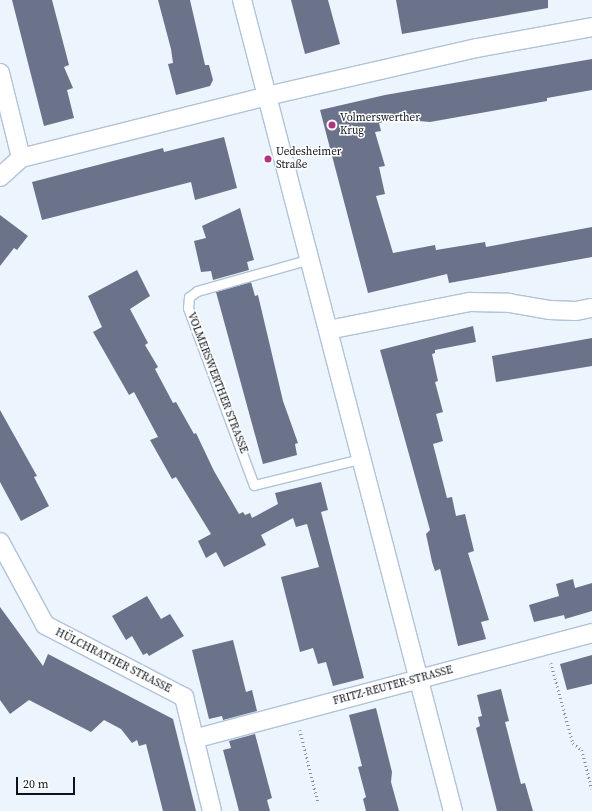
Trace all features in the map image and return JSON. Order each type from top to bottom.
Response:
[{"type":"street","points":[[242,0],[360,459],[453,811]]},
{"type":"street","points":[[0,177],[21,158],[267,96],[477,48],[592,27]]},
{"type":"street","points":[[0,73],[21,158]]},
{"type":"street","points":[[328,330],[470,302],[509,303],[550,310],[576,311],[592,308]]},
{"type":"street","name":"HÜLCHRATHER STRASSE","points":[[0,542],[44,625],[184,697],[212,811]]},
{"type":"street","name":"FRITZ-REUTER-STRASSE","points":[[194,739],[592,633]]},
{"type":"lane","name":"VOLMERSWERTHER STRASSE","points":[[310,260],[197,291],[189,297],[188,308],[254,485],[360,459]]},
{"type":"path","points":[[546,646],[573,743],[582,750],[592,789]]},
{"type":"path","points":[[295,712],[318,802]]},
{"type":"building","points":[[12,0],[52,0],[69,65],[64,67],[73,88],[67,90],[74,118],[44,126]]},
{"type":"building","points":[[158,0],[190,0],[205,65],[209,65],[213,80],[210,86],[176,95],[168,64],[173,63],[171,49]]},
{"type":"building","points":[[291,0],[328,0],[340,44],[305,54]]},
{"type":"building","points":[[396,0],[548,0],[548,8],[402,34]]},
{"type":"building","points":[[592,59],[592,90],[547,98],[547,101],[430,122],[396,119],[379,123],[381,131],[375,132],[385,166],[379,167],[385,194],[376,196],[393,253],[435,245],[436,250],[485,242],[486,247],[592,227],[592,257],[449,283],[447,274],[368,293],[320,110],[385,95]]},
{"type":"building","points":[[224,137],[237,188],[195,200],[191,182],[42,220],[32,182],[163,148],[164,152]]},
{"type":"building","points":[[240,208],[254,260],[247,262],[249,270],[213,280],[211,271],[201,272],[194,241],[206,238],[202,226]]},
{"type":"building","points":[[0,215],[28,236],[17,250],[14,248],[0,266]]},
{"type":"building","points":[[137,270],[150,296],[130,309],[148,343],[145,345],[158,367],[155,369],[173,403],[176,402],[194,434],[196,433],[214,471],[239,514],[243,512],[245,515],[250,513],[252,518],[278,504],[275,493],[321,482],[328,510],[321,512],[364,678],[333,686],[326,662],[318,664],[313,648],[300,652],[281,577],[319,567],[307,524],[296,527],[293,518],[261,535],[266,545],[224,567],[216,552],[206,558],[198,541],[211,534],[176,477],[172,479],[150,440],[158,437],[134,392],[129,395],[93,332],[102,327],[88,296]]},
{"type":"building","points":[[251,282],[255,296],[258,295],[283,401],[298,443],[295,444],[297,455],[263,464],[216,292]]},
{"type":"building","points":[[473,326],[476,342],[435,350],[435,353],[432,354],[438,381],[435,382],[443,412],[436,414],[443,441],[433,444],[447,498],[452,497],[456,516],[465,514],[474,551],[468,553],[489,620],[481,622],[486,639],[458,646],[440,569],[435,571],[432,562],[426,534],[430,530],[380,350]]},
{"type":"building","points":[[592,338],[592,366],[496,382],[492,356]]},
{"type":"building","points":[[0,410],[37,476],[34,477],[49,506],[21,521],[0,482]]},
{"type":"building","points":[[573,579],[575,588],[592,583],[592,611],[565,619],[564,615],[534,622],[529,605],[559,596],[556,584]]},
{"type":"building","points":[[147,596],[161,619],[170,614],[184,636],[149,656],[147,653],[143,655],[132,636],[126,640],[112,616]]},
{"type":"building","points":[[0,607],[43,666],[48,654],[173,719],[196,811],[163,811],[146,744],[139,746],[137,740],[132,743],[121,729],[104,720],[91,732],[29,700],[10,714],[0,700]]},
{"type":"building","points":[[233,640],[246,692],[252,690],[257,711],[223,720],[222,716],[209,719],[192,650]]},
{"type":"building","points":[[592,655],[592,684],[567,690],[560,664]]},
{"type":"building","points":[[501,689],[509,721],[505,722],[521,784],[525,783],[533,811],[497,811],[476,728],[480,726],[478,717],[482,716],[477,695]]},
{"type":"building","points":[[376,708],[392,772],[391,782],[399,811],[366,811],[363,799],[366,797],[358,767],[362,766],[349,715]]},
{"type":"building","points":[[255,734],[272,798],[267,800],[270,811],[239,811],[223,750],[231,748],[229,741]]},
{"type":"place","name":"Volmerswerther Krug","points":[[332,125]]},
{"type":"place","name":"Uedesheimer Straße","points":[[268,159]]}]
